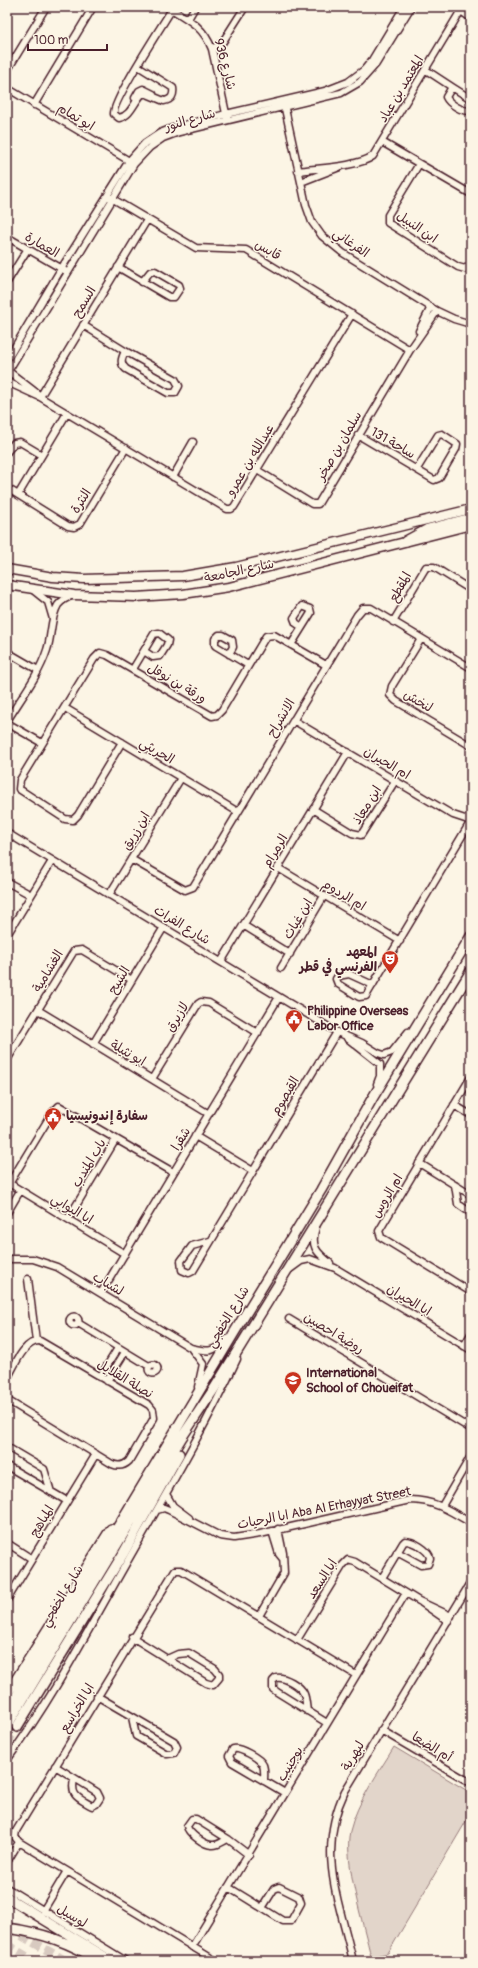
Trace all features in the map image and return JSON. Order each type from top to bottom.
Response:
[{"type":"highway","points":[[406,541],[428,529],[471,518]]},
{"type":"highway","name":"شارع الخفجي","points":[[7,1712],[195,1397],[321,1190],[372,1099],[471,936]]},
{"type":"highway","name":"شارع الخفجي","points":[[7,1726],[182,1437],[214,1389],[471,971]]},
{"type":"highway","points":[[17,1727],[123,1554],[214,1389]]},
{"type":"highway","points":[[7,1694],[116,1520],[145,1481]]},
{"type":"highway","points":[[7,1897],[112,1961]]},
{"type":"highway","points":[[7,1928],[53,1937],[77,1947],[100,1961]]},
{"type":"main road","name":"شارع الجامعة","points":[[7,569],[52,577],[84,579],[183,576],[236,566],[471,509]]},
{"type":"main road","name":"شارع الجامعة","points":[[7,585],[74,595],[136,598],[182,594],[223,588],[471,525]]},
{"type":"street","points":[[7,71],[46,7]]},
{"type":"street","points":[[34,104],[93,7]]},
{"type":"street","points":[[188,19],[195,7]]},
{"type":"street","points":[[212,49],[222,43],[245,7]]},
{"type":"street","name":"شارع النور","points":[[131,162],[150,146],[163,138],[179,132],[227,121],[339,87],[356,77],[372,60],[404,7]]},
{"type":"street","name":"شارع النور","points":[[7,360],[131,162],[145,143],[160,133],[226,114],[341,93],[360,82],[376,64],[411,7]]},
{"type":"street","points":[[138,66],[172,88],[171,98],[164,101],[146,89],[141,89],[129,110],[125,115],[119,118],[114,114],[113,110],[170,8]]},
{"type":"street","name":"شارع 936","points":[[170,8],[188,19],[205,34],[212,49],[227,121]]},
{"type":"street","points":[[462,9],[471,18]]},
{"type":"street","name":"المعتمد بن عباد","points":[[301,182],[344,166],[369,159],[373,156],[462,9]]},
{"type":"street","points":[[426,70],[471,99]]},
{"type":"street","points":[[452,87],[446,97],[448,101],[464,110],[471,110]]},
{"type":"street","name":"ابو تمام","points":[[7,88],[131,162]]},
{"type":"street","name":"الفرغاني","points":[[284,104],[306,205],[312,222],[327,241],[437,311],[454,319],[471,324]]},
{"type":"street","points":[[382,142],[419,164],[470,191]]},
{"type":"street","name":"ابن النبيل","points":[[419,164],[388,215],[388,223],[458,267],[465,268],[471,264]]},
{"type":"street","name":"المعتمد بن عباد","points":[[298,171],[344,166]]},
{"type":"street","name":"قابس","points":[[110,197],[196,248],[246,250],[410,350]]},
{"type":"street","name":"السمح","points":[[40,396],[147,220]]},
{"type":"street","name":"العمارة","points":[[7,237],[27,250],[64,270]]},
{"type":"street","points":[[7,282],[27,250]]},
{"type":"street","points":[[118,267],[142,282],[171,298],[175,296],[180,288],[179,285],[155,271],[150,272],[142,282]]},
{"type":"street","name":"شارع النور","points":[[7,371],[64,270]]},
{"type":"street","name":"سلمان بن صخر","points":[[417,339],[431,307]]},
{"type":"street","name":"سلمان بن صخر","points":[[257,470],[312,504],[318,504],[410,350],[437,311]]},
{"type":"street","name":"عبدالله بن عمرو","points":[[7,371],[40,396],[67,413],[231,510],[352,314]]},
{"type":"street","points":[[83,325],[175,379],[179,386],[178,390],[175,393],[168,393],[126,369],[122,366],[121,361],[125,351]]},
{"type":"street","name":"عبدالله بن عمرو","points":[[7,382],[40,396]]},
{"type":"street","points":[[18,495],[67,413]]},
{"type":"street","name":"ساحة 131","points":[[358,435],[416,470],[433,480],[438,479],[456,449],[456,444],[442,434],[438,435],[416,470]]},
{"type":"street","points":[[7,452],[14,443],[20,442],[42,455]]},
{"type":"street","points":[[173,477],[193,442]]},
{"type":"street","name":"النثرة","points":[[7,488],[68,526],[77,526],[126,448]]},
{"type":"street","name":"المقطع","points":[[392,622],[426,567],[434,567],[471,590]]},
{"type":"street","points":[[33,590],[48,602],[53,619]]},
{"type":"street","points":[[42,743],[7,722],[38,670],[47,650],[53,619],[60,602],[74,595]]},
{"type":"street","name":"الانشراح","points":[[131,859],[182,888],[187,890],[190,889],[356,615],[363,608],[371,608],[392,622],[471,668]]},
{"type":"street","points":[[291,645],[302,627]]},
{"type":"street","name":"ورقة بن نوفل","points":[[122,742],[76,818],[69,820],[28,795],[18,787],[20,780],[42,743],[98,654],[105,653],[206,714],[214,716],[222,710],[266,636],[274,635],[326,666]]},
{"type":"street","name":"لنخش","points":[[421,639],[392,686],[390,696],[471,746]]},
{"type":"street","points":[[7,652],[38,670]]},
{"type":"street","points":[[133,669],[144,652]]},
{"type":"street","points":[[229,654],[248,665]]},
{"type":"street","name":"الحريثي","points":[[65,708],[238,812]]},
{"type":"street","name":"ام الحيران","points":[[293,720],[456,817],[471,821]]},
{"type":"street","name":"الرمرام","points":[[221,962],[348,752]]},
{"type":"street","name":"ابن زريق","points":[[109,894],[180,778]]},
{"type":"street","name":"ابن معاذ","points":[[313,810],[352,833],[361,835],[395,781]]},
{"type":"street","points":[[373,985],[348,974],[338,976],[336,979],[338,984],[361,998],[366,996],[373,985],[400,941],[471,821]]},
{"type":"street","name":"شارع الفرات","points":[[7,833],[337,1032],[362,1043],[378,1053],[389,1054],[397,1047],[416,1020],[423,1015]]},
{"type":"street","points":[[7,935],[52,860]]},
{"type":"street","name":"ام الردوم","points":[[278,868],[400,941]]},
{"type":"street","points":[[7,882],[31,896]]},
{"type":"street","name":"ابن غياث","points":[[281,968],[324,896]]},
{"type":"street","name":"ابن غياث","points":[[243,925],[290,954]]},
{"type":"street","name":"الشيح","points":[[93,1044],[164,927]]},
{"type":"street","name":"الغشامية","points":[[7,1060],[71,953],[76,949],[82,950],[132,980]]},
{"type":"street","name":"شقرا","points":[[101,1293],[279,997]]},
{"type":"street","name":"لازيرق","points":[[152,1079],[198,1004],[201,1002],[209,1003],[258,1033]]},
{"type":"street","name":"ابو نثيلة","points":[[38,1010],[209,1114]]},
{"type":"street","name":"القيصوم","points":[[210,1241],[194,1244],[189,1248],[181,1261],[182,1270],[189,1273],[193,1271],[337,1032]]},
{"type":"street","name":"شارع الفرات","points":[[346,1037],[380,1064],[380,1076],[374,1088],[372,1099]]},
{"type":"street","name":"ام الروس","points":[[471,1077],[380,1228],[380,1234],[384,1239],[471,1292]]},
{"type":"street","points":[[454,1105],[471,1115]]},
{"type":"street","points":[[8,1183],[52,1113],[58,1107],[64,1107],[174,1172]]},
{"type":"street","points":[[195,1136],[253,1171]]},
{"type":"street","name":"باب المندب","points":[[68,1219],[116,1138]]},
{"type":"street","points":[[419,1163],[471,1195]]},
{"type":"street","name":"ابا اليوابي","points":[[8,1183],[125,1254]]},
{"type":"street","points":[[454,1185],[458,1204],[471,1213]]},
{"type":"street","points":[[7,1213],[20,1191]]},
{"type":"street","name":"ابا الحيران","points":[[319,1219],[314,1240],[316,1251],[336,1268],[468,1347]]},
{"type":"street","name":"لشباب","points":[[7,1259],[22,1258],[45,1262],[57,1267],[192,1348],[209,1352],[212,1351],[234,1333]]},
{"type":"street","name":"ابا الحيران","points":[[283,1275],[301,1261],[310,1259],[336,1268]]},
{"type":"street","points":[[7,1379],[27,1345],[36,1341],[28,1280]]},
{"type":"street","name":"روضة احصين","points":[[289,1319],[471,1428]]},
{"type":"street","points":[[78,1323],[148,1366]]},
{"type":"street","points":[[468,1347],[471,1334]]},
{"type":"street","name":"شارع الخفجي","points":[[7,1760],[25,1736],[157,1510],[226,1382],[244,1340]]},
{"type":"street","name":"نصلة القلايل","points":[[7,1400],[115,1465],[126,1464],[132,1458],[154,1418],[151,1407],[41,1341],[36,1341]]},
{"type":"street","points":[[100,1377],[118,1348]]},
{"type":"street","name":"لشباب","points":[[192,1348],[204,1364],[195,1397]]},
{"type":"street","points":[[107,1381],[124,1352]]},
{"type":"street","points":[[7,1447],[44,1470],[51,1492]]},
{"type":"street","name":"المباهج","points":[[7,1600],[96,1454]]},
{"type":"street","points":[[442,1506],[471,1456]]},
{"type":"street","points":[[7,1466],[67,1501]]},
{"type":"street","points":[[40,1485],[47,1482]]},
{"type":"street","points":[[166,1494],[172,1506],[202,1527]]},
{"type":"street","name":"ابا الرحيات Aba Al Erhayyat Street","points":[[202,1527],[227,1538],[242,1537],[403,1500],[425,1501],[442,1506],[471,1523]]},
{"type":"street","points":[[157,1510],[164,1508],[202,1527]]},
{"type":"street","points":[[259,1616],[283,1577],[285,1568],[275,1530]]},
{"type":"street","points":[[382,1578],[397,1552],[403,1543],[408,1541],[428,1552],[430,1558],[428,1564],[421,1566],[397,1552]]},
{"type":"street","points":[[7,1543],[32,1559]]},
{"type":"street","points":[[8,1552],[18,1550]]},
{"type":"street","name":"ابا السعد","points":[[297,1640],[345,1562],[352,1561],[449,1618]]},
{"type":"street","name":"ابا الخراسع","points":[[19,1842],[16,1838],[15,1832],[170,1575],[177,1569],[259,1616],[356,1675]]},
{"type":"street","name":"لبهرية","points":[[353,1961],[331,1872],[331,1830],[338,1806],[345,1791],[471,1582]]},
{"type":"street","name":"بوجنيب","points":[[192,1947],[249,1855],[406,1592]]},
{"type":"street","points":[[132,1637],[167,1659],[210,1685],[213,1685],[219,1678],[219,1674],[215,1669],[189,1653],[178,1654],[167,1659]]},
{"type":"street","points":[[307,1711],[304,1693],[301,1689],[283,1678],[276,1678],[273,1681],[273,1689],[307,1711],[327,1723]]},
{"type":"street","points":[[97,1696],[174,1741],[177,1747],[174,1753],[167,1754],[138,1738],[135,1733],[132,1717]]},
{"type":"street","name":"أم الضعا","points":[[382,1730],[471,1783]]},
{"type":"street","points":[[264,1781],[264,1766],[260,1761],[240,1748],[233,1749],[229,1756],[232,1762],[285,1794]]},
{"type":"street","points":[[55,1766],[99,1794],[100,1799],[96,1804],[92,1806],[75,1796],[72,1790],[74,1779]]},
{"type":"street","points":[[228,1839],[217,1845],[209,1844],[190,1833],[187,1826],[188,1822],[192,1819],[196,1819],[228,1839],[249,1855]]},
{"type":"street","points":[[7,1862],[19,1842],[216,1961]]},
{"type":"street","points":[[43,1911],[67,1871]]},
{"type":"street","points":[[228,1887],[283,1921],[289,1922],[302,1903],[299,1897],[278,1887],[274,1889],[262,1908]]},
{"type":"street","name":"لوسيل","points":[[7,1888],[126,1961]]},
{"type":"shaded area","points":[[394,1747],[471,1793],[471,1813],[388,1953],[371,1957],[359,1911],[349,1859],[350,1831],[353,1820],[363,1798]]},
{"type":"tunnel","points":[[7,1743],[17,1727]]},
{"type":"tunnel","points":[[10,1929],[66,1961]]},
{"type":"tunnel","points":[[7,1945],[34,1961]]},
{"type":"place","name":"المعهد الفرنسي في قطر","points":[[390,974]]},
{"type":"place","name":"Philippine Overseas Labor Office","points":[[294,1033]]},
{"type":"place","name":"سفارة إندونيسيا","points":[[53,1131]]},
{"type":"place","name":"International School of Choueifat","points":[[293,1395]]}]
